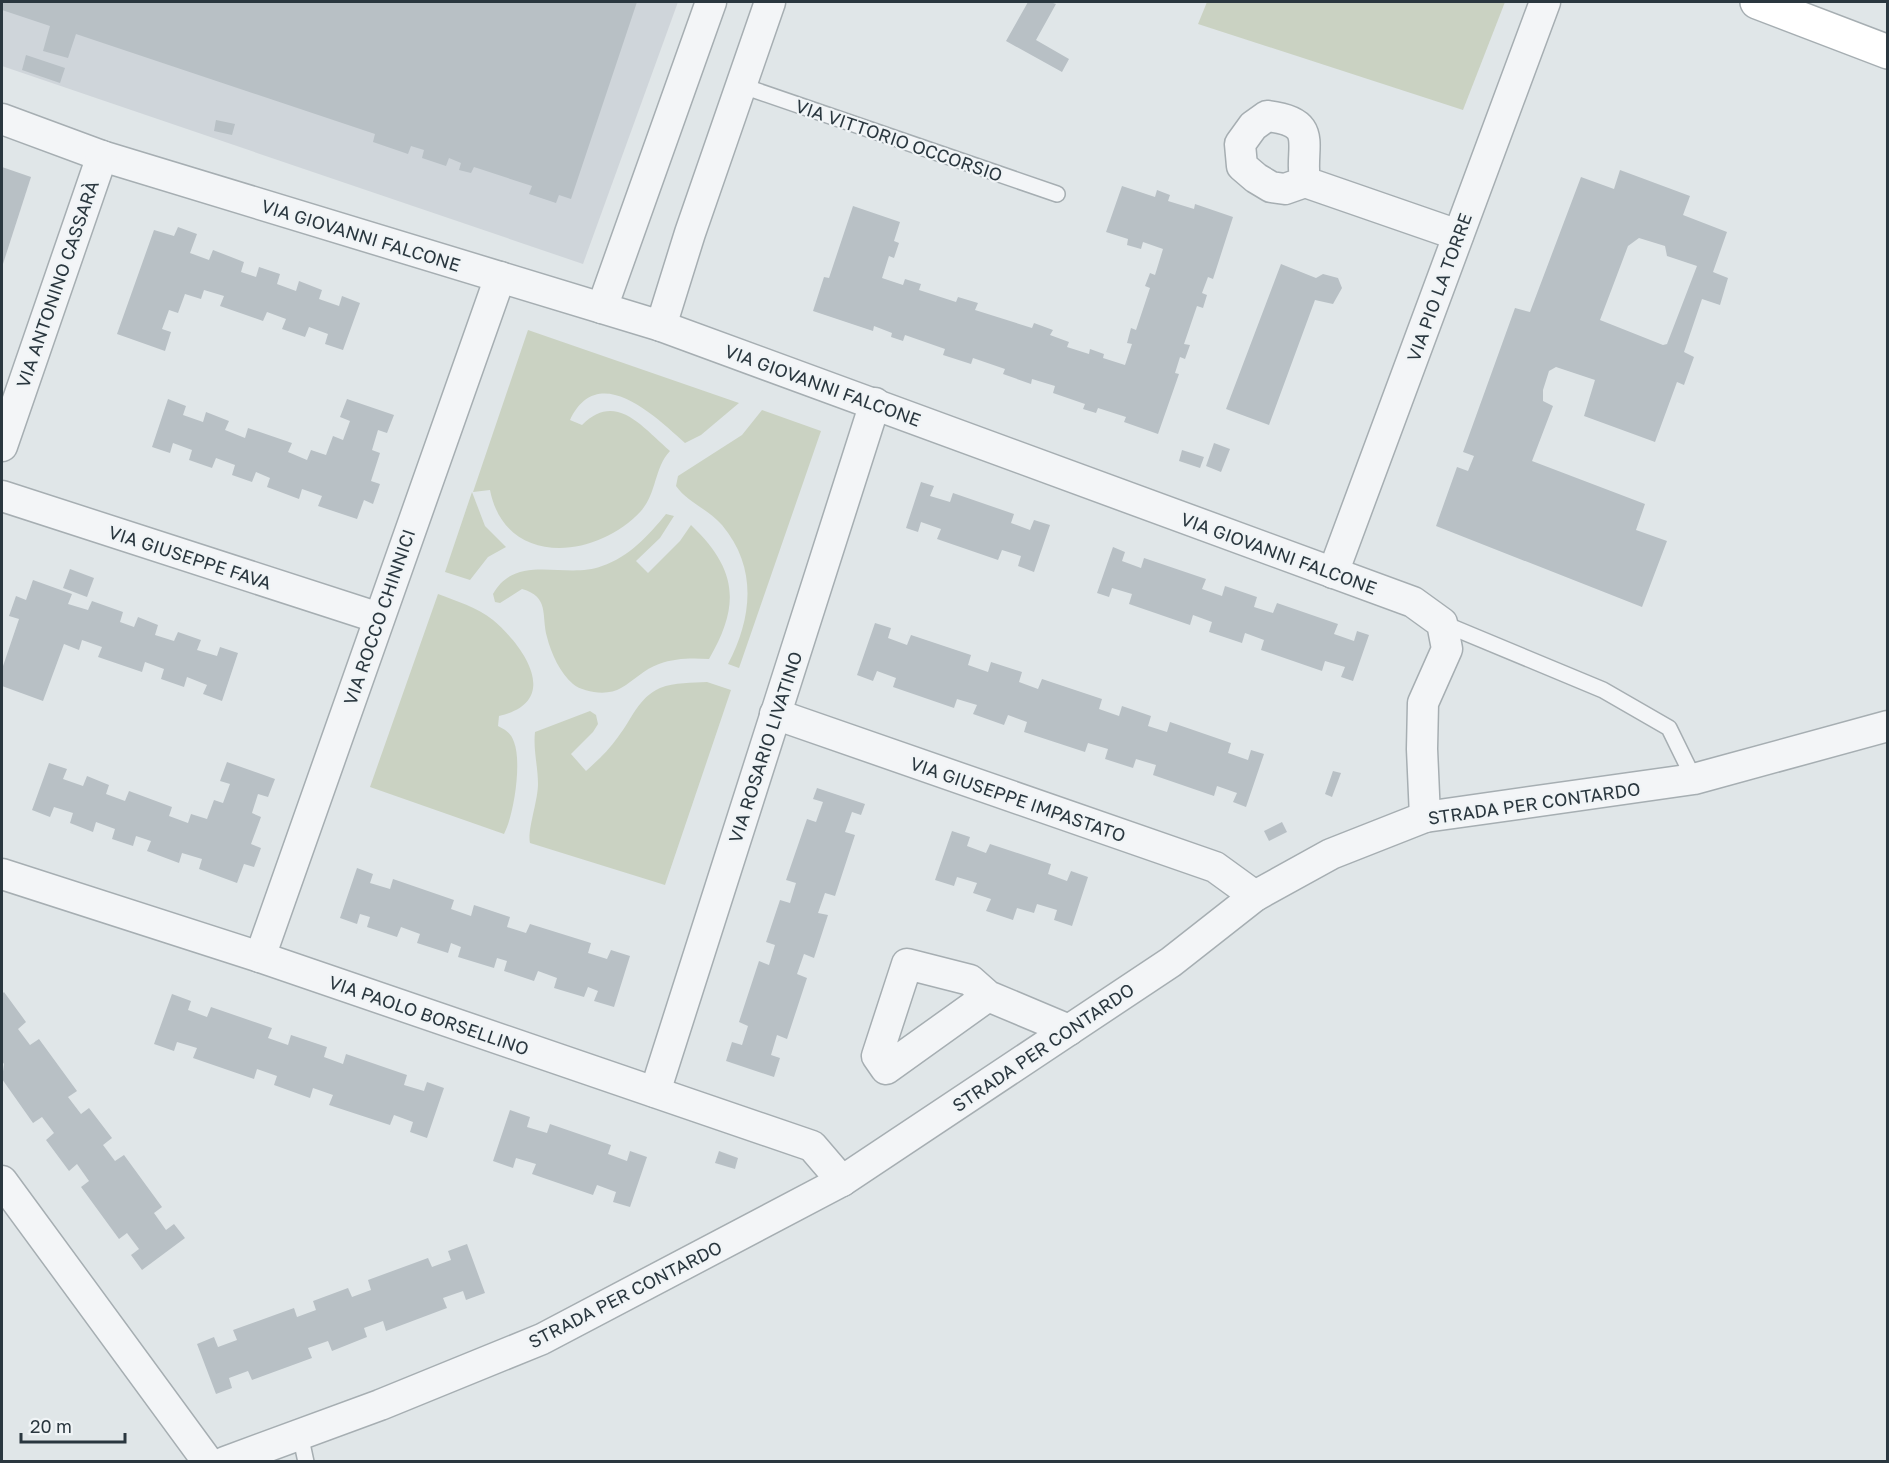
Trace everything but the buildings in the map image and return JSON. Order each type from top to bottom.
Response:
[{"type":"street","points":[[602,308],[711,2]]},
{"type":"street","points":[[661,326],[770,2]]},
{"type":"street","name":"VIA PIO LA TORRE","points":[[1334,573],[1545,2]]},
{"type":"street","points":[[1757,2],[1887,52]]},
{"type":"street","name":"VIA GIOVANNI FALCONE","points":[[2,119],[102,156],[661,326],[1413,602],[1442,622]]},
{"type":"street","name":"VIA ANTONINO CASSARÀ","points":[[2,446],[102,156]]},
{"type":"street","points":[[1305,182],[1458,235]]},
{"type":"street","name":"VIA ROCCO CHINNICI","points":[[260,957],[500,277]]},
{"type":"street","name":"VIA ROSARIO LIVATINO","points":[[655,1092],[875,403]]},
{"type":"street","name":"VIA GIUSEPPE FAVA","points":[[2,496],[379,618]]},
{"type":"street","points":[[1425,817],[1422,749],[1423,703],[1447,649],[1442,622]]},
{"type":"street","name":"VIA GIUSEPPE IMPASTATO","points":[[775,714],[1215,867],[1255,896]]},
{"type":"street","name":"STRADA PER CONTARDO","points":[[225,1461],[303,1448],[380,1405],[542,1339],[842,1181],[1171,962],[1255,896],[1331,854],[1425,817],[1694,780],[1887,726]]},
{"type":"street","name":"VIA PAOLO BORSELLINO","points":[[2,874],[260,957],[812,1146],[842,1181]]},
{"type":"street","points":[[988,996],[1069,1030]]},
{"type":"street","points":[[2,1181],[208,1461]]},
{"type":"lane","name":"VIA VITTORIO OCCORSIO","points":[[740,86],[1058,194]]},
{"type":"lane","points":[[1442,622],[1603,690],[1668,728],[1694,780]]},
{"type":"shaded area","points":[[2,2],[678,2],[583,264],[2,66]]},
{"type":"green space","points":[[1207,2],[1505,2],[1463,110],[1198,24]]},
{"type":"green space","points":[[528,330],[739,403],[701,435],[685,443],[659,420],[627,399],[611,394],[596,395],[582,403],[570,420],[582,425],[594,415],[606,411],[617,412],[639,423],[670,451],[661,465],[646,504],[622,527],[601,539],[577,546],[554,548],[533,543],[514,533],[499,515],[490,490],[473,492]]},
{"type":"green space","points":[[762,410],[821,431],[739,668],[728,664],[736,647],[746,611],[748,593],[742,558],[734,541],[722,525],[686,497],[676,486],[678,476],[742,435]]},
{"type":"green space","points":[[472,492],[485,526],[506,547],[488,557],[470,580],[445,572]]},
{"type":"green space","points":[[666,514],[674,516],[660,538],[636,561],[648,573],[680,541],[691,525],[718,557],[729,588],[726,621],[719,639],[709,659],[684,659],[659,664],[626,685],[610,692],[583,690],[573,684],[560,669],[547,637],[543,608],[537,597],[522,589],[500,603],[495,602],[493,594],[503,581],[528,570],[588,570],[612,562],[638,544]]},
{"type":"green space","points":[[438,594],[473,608],[493,620],[516,644],[532,673],[533,687],[529,699],[518,709],[499,716],[498,726],[508,732],[513,739],[517,762],[514,802],[504,834],[370,787]]},
{"type":"green space","points":[[707,682],[731,690],[665,885],[530,843],[538,784],[535,732],[590,711],[596,715],[598,724],[593,732],[571,754],[586,771],[611,746],[636,709],[652,692],[672,685]]}]
